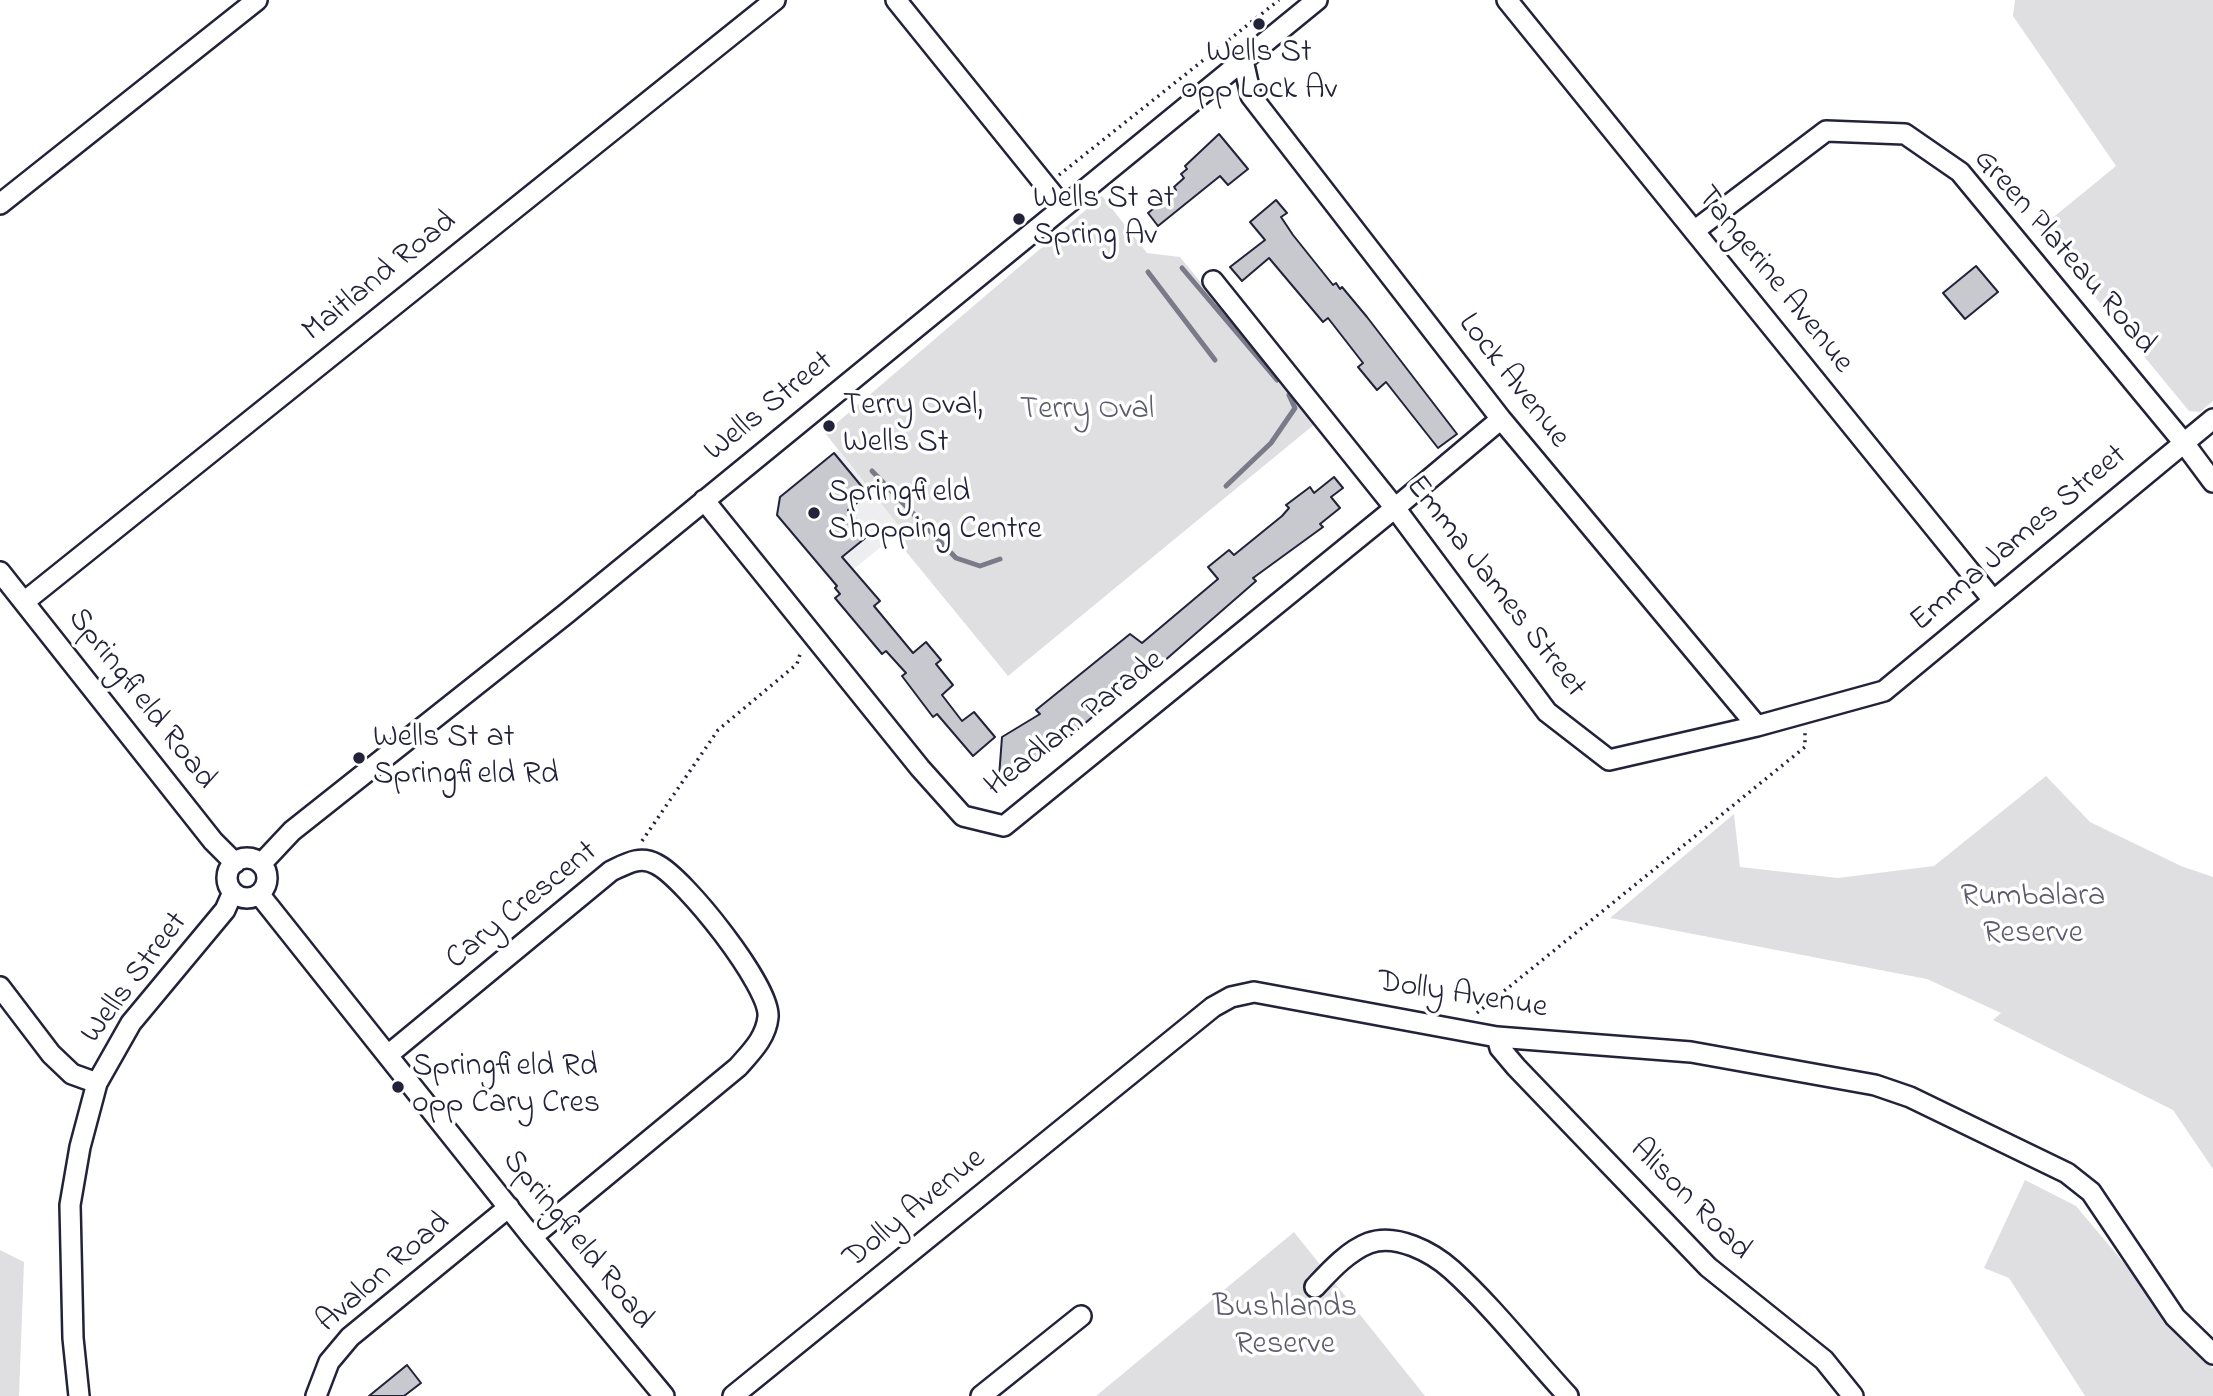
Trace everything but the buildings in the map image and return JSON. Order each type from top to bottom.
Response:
[{"type":"street","points":[[0,204],[257,0]]},
{"type":"street","name":"Maitland Road","points":[[24,602],[775,0]]},
{"type":"street","points":[[897,0],[1063,207]]},
{"type":"street","name":"Wells Street","points":[[261,864],[292,831],[384,761],[1317,0]]},
{"type":"street","name":"Tangerine Avenue","points":[[1507,0],[1993,600]]},
{"type":"street","name":"Lock Avenue","points":[[1243,60],[1251,96],[1500,419],[1757,726]]},
{"type":"street","name":"Green Plateau Road","points":[[1694,231],[1826,131],[1905,134],[1960,172],[2184,443],[2213,482]]},
{"type":"street","name":"Emma James Street","points":[[1213,281],[1395,508],[1547,712],[1609,760],[1757,726],[1884,691],[2213,419]]},
{"type":"street","name":"Headlam Parade","points":[[704,500],[920,768],[963,816],[1004,825],[1395,508],[1500,419]]},
{"type":"street","name":"Springfield Road","points":[[0,572],[213,841],[235,863]]},
{"type":"street","points":[[250,859],[261,864],[267,876],[259,894],[249,898],[233,892],[228,874],[235,863],[250,859]]},
{"type":"street","name":"Cary Crescent","points":[[388,1055],[611,871],[628,862],[643,859],[658,864],[696,900],[748,967],[764,994],[769,1016],[761,1042],[737,1067],[533,1237]]},
{"type":"street","name":"Wells Street","points":[[79,1396],[73,1338],[70,1205],[80,1147],[97,1083],[131,1023],[225,910],[233,892]]},
{"type":"street","name":"Springfield Road","points":[[259,894],[533,1237],[664,1396]]},
{"type":"street","points":[[0,988],[51,1054],[72,1073],[97,1083]]},
{"type":"street","name":"Dolly Avenue","points":[[733,1396],[1213,1007],[1231,997],[1254,992],[1497,1037],[1691,1052],[1875,1085],[1910,1097],[2067,1173],[2091,1192],[2175,1317],[2213,1354]]},
{"type":"street","name":"Alison Road","points":[[1497,1037],[1500,1048],[1516,1067],[1707,1266],[1825,1360],[1853,1396]]},
{"type":"street","name":"Avalon Road","points":[[316,1396],[329,1362],[350,1337],[509,1207]]},
{"type":"street","points":[[1315,1287],[1340,1262],[1369,1243],[1395,1241],[1425,1251],[1451,1270],[1568,1396]]},
{"type":"street","points":[[981,1396],[1081,1316]]},
{"type":"path","points":[[1057,176],[1279,0]]},
{"type":"path","points":[[628,862],[718,730],[797,664],[806,625]]},
{"type":"path","points":[[1461,1030],[1484,1006],[1805,747],[1804,713]]},
{"type":"shaded area","name":"Springfield Shopping Centre","points":[[838,450],[902,530],[834,585],[777,515],[780,497]]},
{"type":"green space","points":[[2015,0],[2213,0],[2213,401],[2200,412],[2189,411],[2039,229],[2116,166],[2013,16]]},
{"type":"green space","name":"Terry Oval","points":[[1102,196],[1147,253],[1180,257],[1316,423],[1008,676],[894,537],[902,530],[825,433]]},
{"type":"green space","name":"Rumbalara Reserve","points":[[2046,776],[2090,822],[2181,866],[2213,877],[2213,1169],[2173,1110],[1993,1020],[2001,1013],[1927,979],[1610,918],[1734,814],[1740,867],[1838,878],[1934,866]]},
{"type":"green space","points":[[2025,1180],[2076,1206],[2213,1369],[2213,1396],[2085,1396],[2009,1278],[1984,1268]]},
{"type":"green space","name":"Bushlands Reserve","points":[[1294,1232],[1425,1396],[1096,1396]]},
{"type":"green space","points":[[0,1250],[24,1262],[19,1396],[0,1396]]},
{"type":"waterway","points":[[1182,268],[1277,380]]},
{"type":"waterway","points":[[1148,272],[1215,360]]},
{"type":"waterway","points":[[1226,486],[1271,443],[1295,408],[1289,395]]},
{"type":"waterway","points":[[872,471],[956,558],[980,566],[1000,559]]},
{"type":"place","name":"Wells St opp Lock Av","points":[[1259,24]]},
{"type":"place","name":"Wells St at Spring Av","points":[[1019,219]]},
{"type":"place","name":"Terry Oval, Wells St","points":[[829,426]]},
{"type":"place","name":"Springfield Shopping Centre","points":[[814,513]]},
{"type":"place","name":"Wells St at Springfield Rd","points":[[359,758]]},
{"type":"place","name":"Springfield Rd opp Cary Cres","points":[[398,1087]]}]
